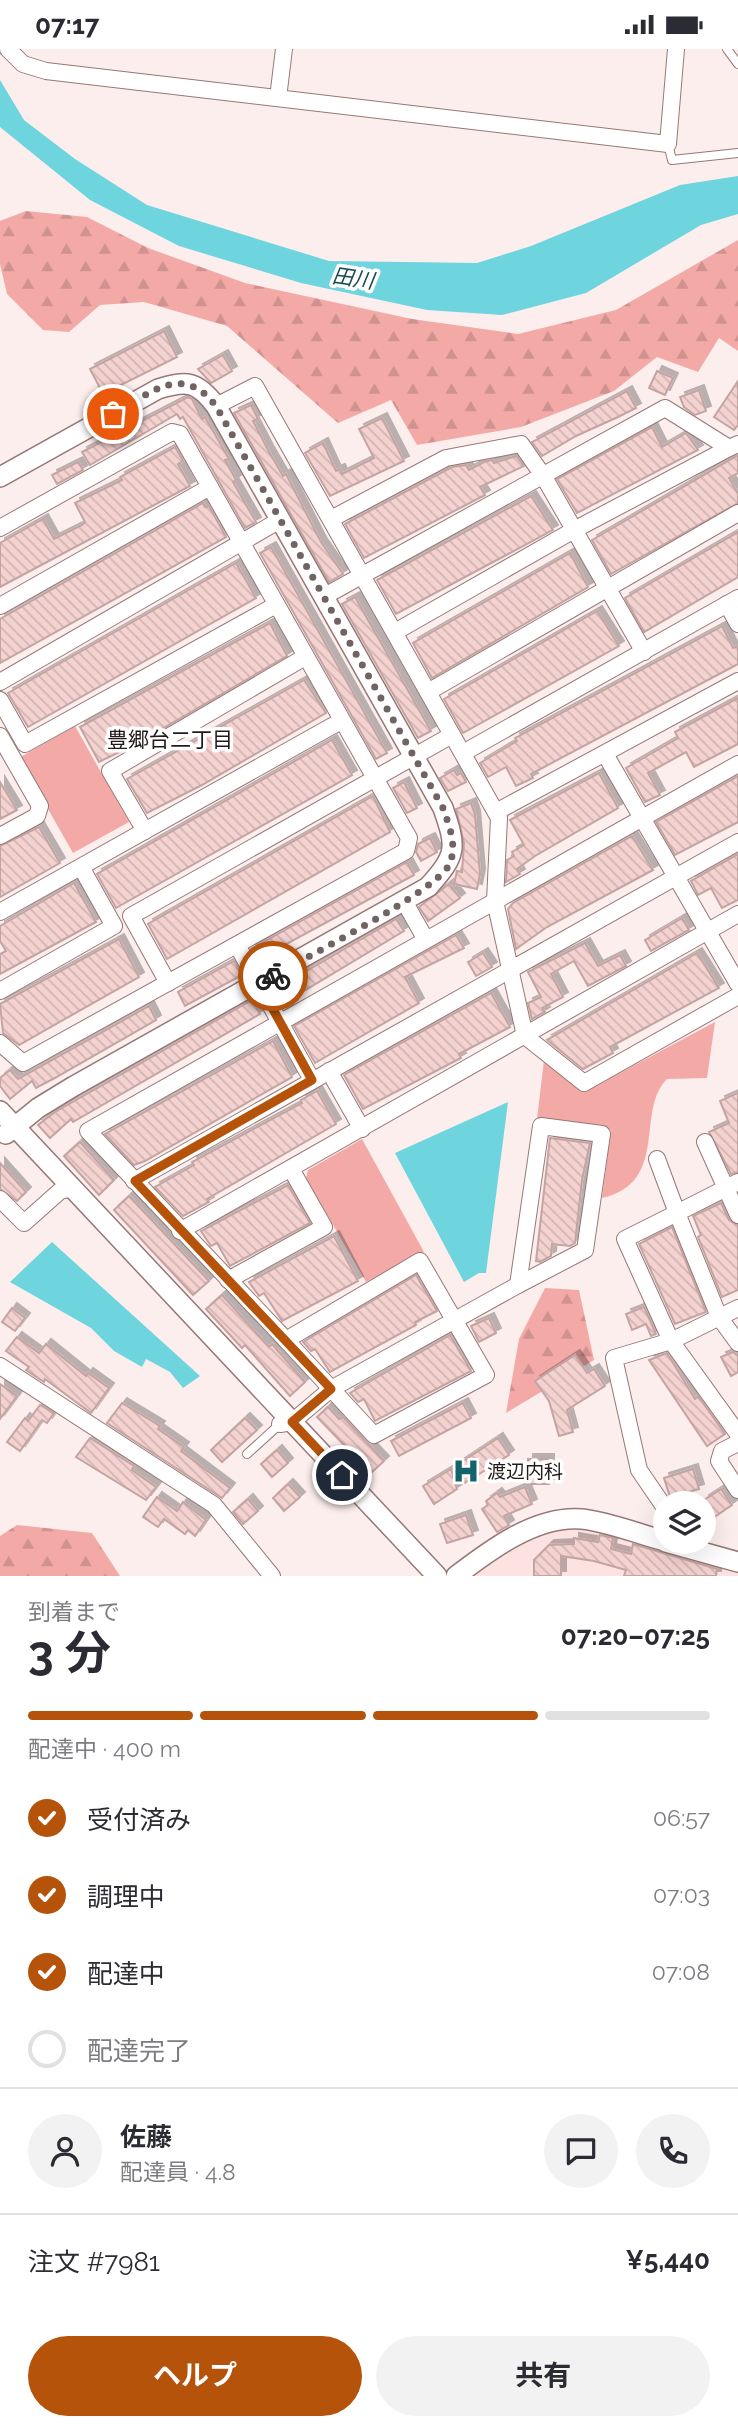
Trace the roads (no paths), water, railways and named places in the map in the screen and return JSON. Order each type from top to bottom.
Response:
[{"type":"street","points":[[8,49],[23,64],[46,71],[668,145],[676,49]]},
{"type":"street","points":[[278,98],[284,49]]},
{"type":"street","points":[[0,477],[158,389],[181,382],[203,389],[216,406],[443,808],[453,839],[449,865],[428,887],[74,1086],[7,1129]]},
{"type":"street","points":[[216,406],[255,386],[499,818],[495,901],[525,1037],[584,1083],[738,996]]},
{"type":"street","points":[[323,597],[665,408],[733,446]]},
{"type":"street","points":[[0,528],[172,432],[180,434],[409,838],[406,851],[23,1063],[0,1043]]},
{"type":"street","points":[[331,519],[446,458],[521,445],[544,477],[644,652]]},
{"type":"street","points":[[395,632],[574,530],[733,446]]},
{"type":"street","points":[[0,606],[210,487]]},
{"type":"street","points":[[428,692],[738,513]]},
{"type":"street","points":[[0,682],[280,520]]},
{"type":"street","points":[[463,753],[732,601],[738,624]]},
{"type":"street","points":[[0,700],[25,744],[276,605]]},
{"type":"street","points":[[145,831],[110,771],[305,657]]},
{"type":"street","points":[[496,812],[738,681]]},
{"type":"street","points":[[0,912],[341,721]]},
{"type":"street","points":[[167,983],[131,916],[452,735]]},
{"type":"street","points":[[0,736],[5,757],[40,806],[37,816],[0,836]]},
{"type":"street","points":[[605,754],[738,984]]},
{"type":"street","points":[[286,1340],[420,1261],[486,1375],[374,1435],[88,1131],[738,764]]},
{"type":"street","points":[[135,1181],[738,842]]},
{"type":"street","points":[[0,991],[114,926],[81,867]]},
{"type":"street","points":[[404,901],[426,940]]},
{"type":"street","points":[[180,1231],[738,915]]},
{"type":"street","points":[[237,944],[312,1080]]},
{"type":"street","points":[[329,1071],[362,1129]]},
{"type":"street","points":[[0,1111],[7,1129],[286,1423],[437,1576]]},
{"type":"street","points":[[286,1423],[331,1389],[454,1319],[585,1250],[601,1134],[541,1126],[518,1285]]},
{"type":"street","points":[[705,1142],[732,1185],[738,1215]]},
{"type":"street","points":[[657,1159],[719,1317],[738,1343]]},
{"type":"street","points":[[228,1280],[324,1227],[291,1169]]},
{"type":"street","points":[[732,1185],[625,1239],[671,1341],[738,1434]]},
{"type":"street","points":[[0,1199],[23,1223],[65,1189]]},
{"type":"street","points":[[653,1491],[639,1470],[614,1358],[671,1341],[738,1308]]},
{"type":"street","points":[[0,1366],[214,1505],[272,1576]]},
{"type":"street","points":[[286,1423],[423,1576]]},
{"type":"street","points":[[738,1443],[722,1451],[719,1461],[738,1490]]},
{"type":"street","points":[[456,1576],[522,1534],[564,1520],[592,1521],[653,1538]]},
{"type":"street","points":[[715,1554],[738,1562]]},
{"type":"lane","points":[[727,49],[738,64]]},
{"type":"lane","points":[[668,145],[672,160],[738,153]]},
{"type":"lane","points":[[247,1454],[286,1423]]},
{"type":"water","name":"田川","points":[[0,80],[24,120],[75,159],[147,205],[329,261],[477,263],[531,246],[680,185],[738,176],[738,214],[701,225],[586,293],[502,315],[427,310],[301,283],[179,246],[90,200],[0,127]]},
{"type":"water","points":[[508,1102],[486,1273],[479,1273],[464,1282],[395,1153]]},
{"type":"water","points":[[52,1242],[200,1376],[183,1388],[170,1372],[146,1359],[142,1367],[114,1351],[91,1328],[10,1282]]},
{"type":"place","name":"渡辺内科","points":[[466,1471]]},
{"type":"district","name":"豊郷台二丁目","points":[[170,739]]}]
